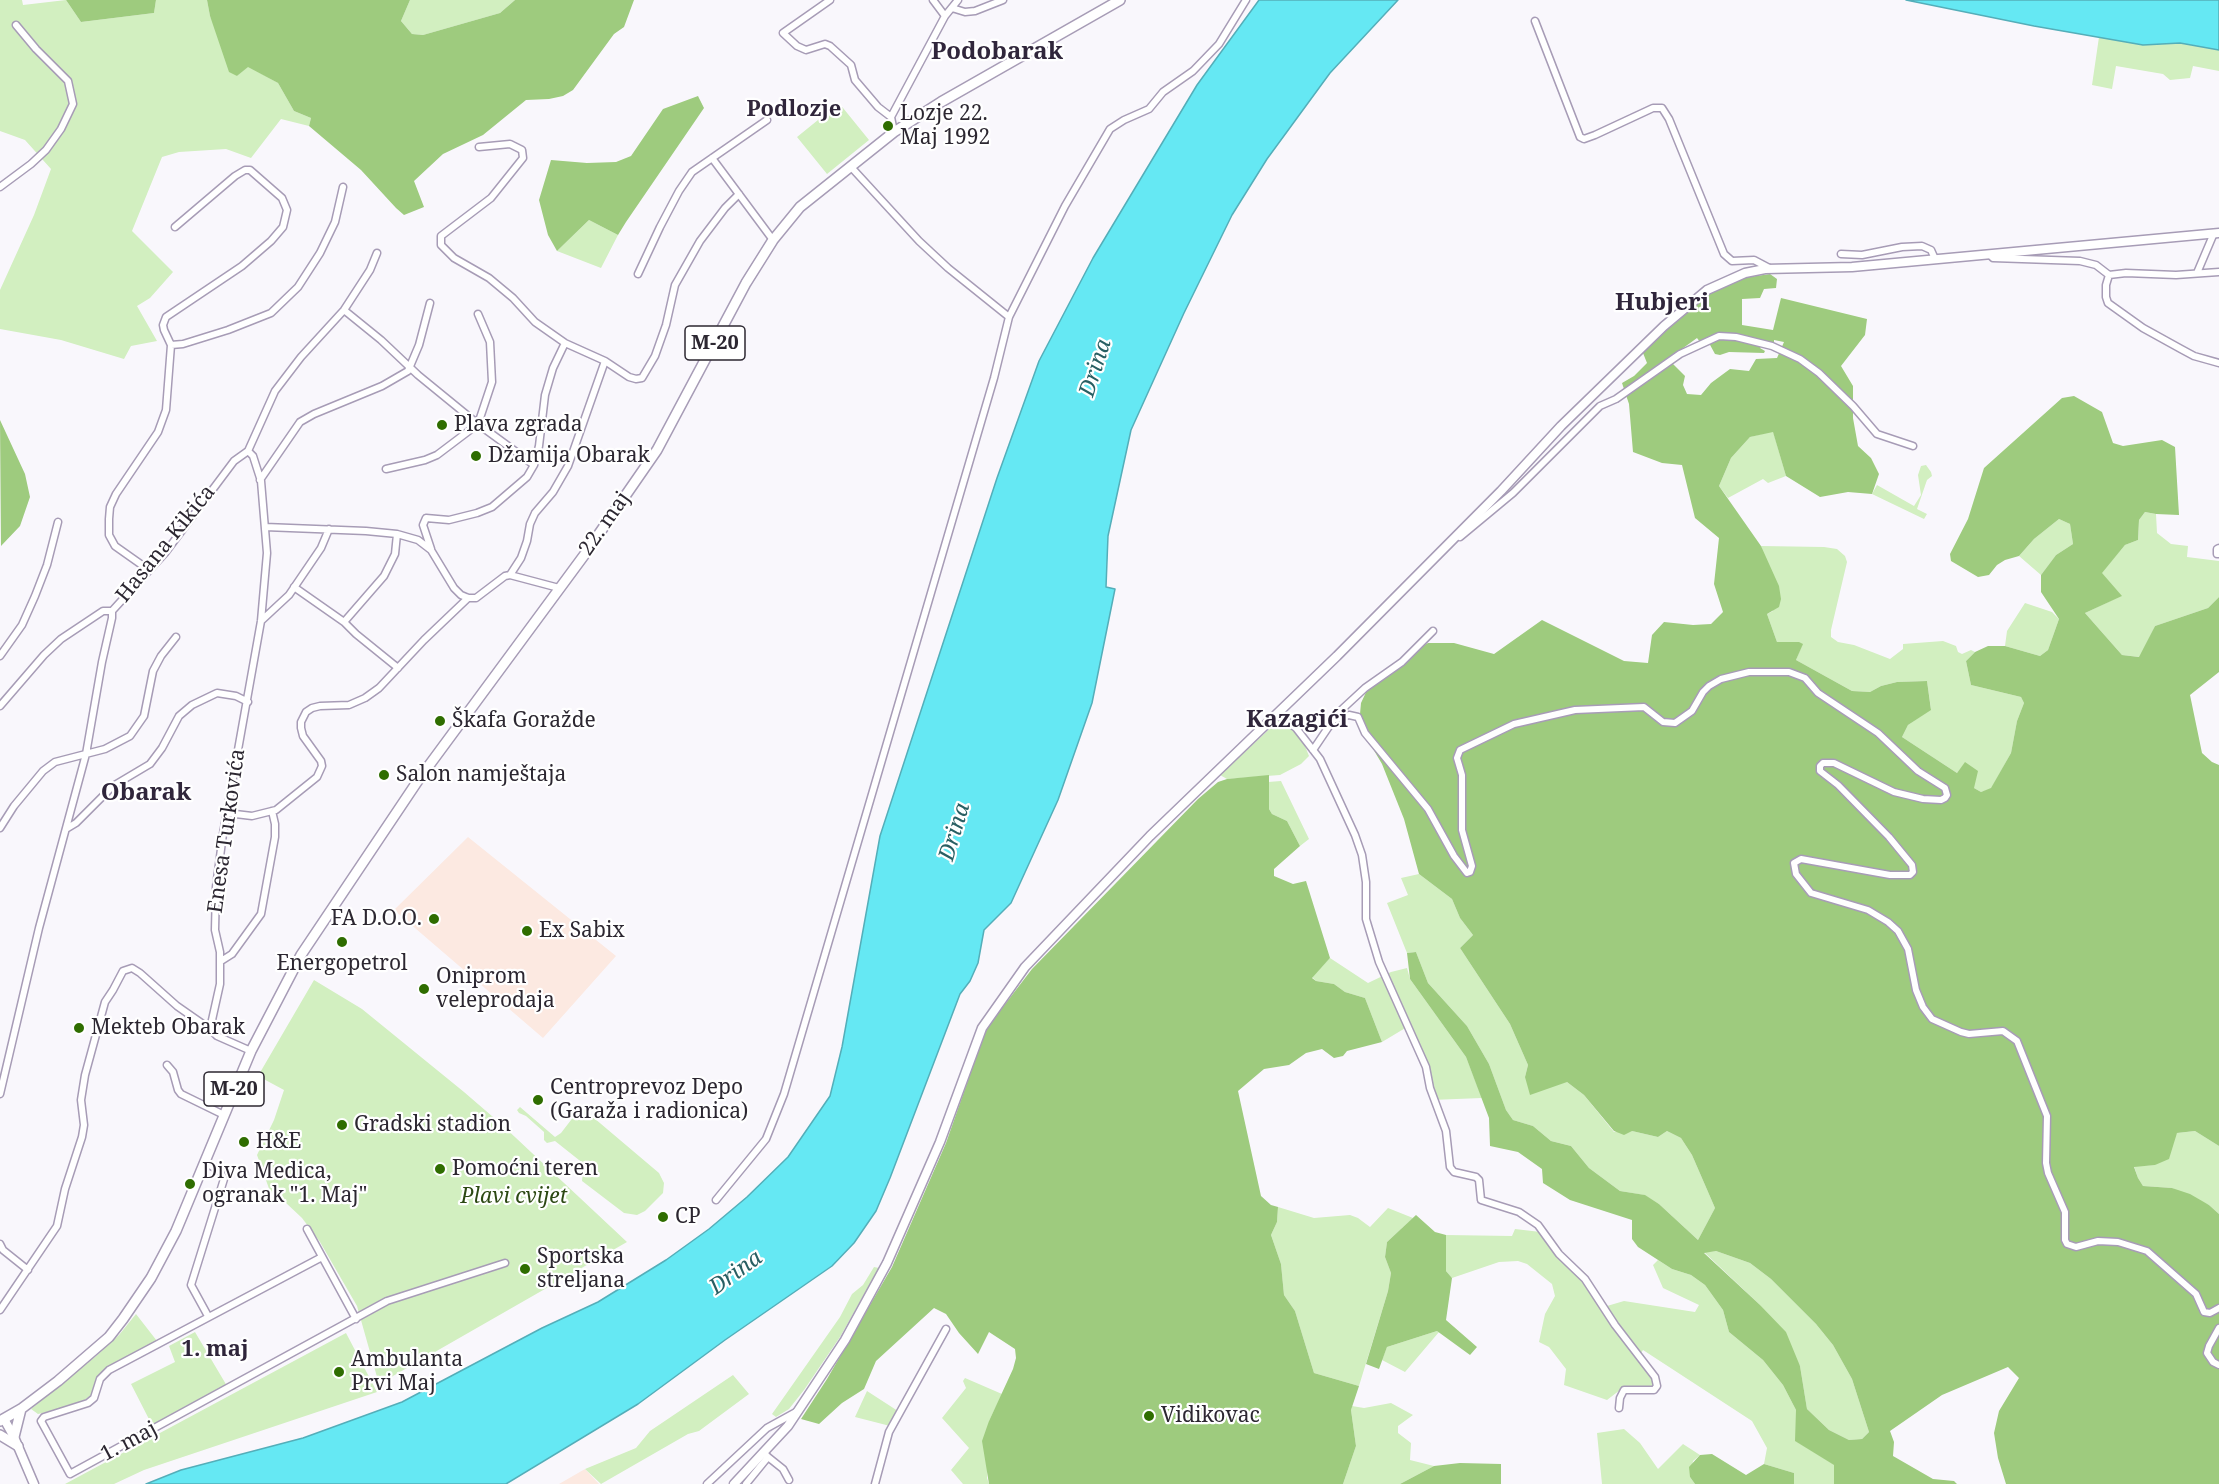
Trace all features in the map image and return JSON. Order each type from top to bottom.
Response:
[{"type":"main road","name":"22. maj","points":[[251,1051],[301,955],[411,792],[657,450],[746,283],[774,240],[800,207],[894,132],[941,102],[1120,0]]},
{"type":"main road","name":"M-20","points":[[2,1420],[21,1409],[89,1356],[123,1319],[150,1278],[176,1231],[251,1051]]},
{"type":"main road","points":[[0,1435],[16,1441],[21,1409]]},
{"type":"street","points":[[830,0],[783,33],[796,46],[806,50],[825,44],[830,46],[851,65],[855,80],[878,108],[891,117]]},
{"type":"street","points":[[933,0],[945,16]]},
{"type":"street","points":[[894,132],[891,117],[945,16],[958,0]]},
{"type":"street","points":[[952,8],[965,12],[975,11],[1003,0]]},
{"type":"street","points":[[716,1200],[766,1139],[784,1094],[994,378],[1009,317],[1065,206],[1110,129],[1149,109],[1163,92],[1193,71],[1219,44],[1246,0]]},
{"type":"street","points":[[1535,21],[1579,136],[1582,139],[1587,138],[1653,108],[1662,108],[1669,119],[1724,254],[1732,261],[1754,261],[1772,269]]},
{"type":"street","points":[[0,187],[46,150],[61,129],[73,104],[68,81],[16,25]]},
{"type":"street","points":[[638,274],[679,191],[692,172],[767,120]]},
{"type":"street","points":[[479,147],[510,144],[522,150],[523,158],[490,198],[441,236],[441,244],[454,258],[489,278],[513,297],[535,322],[565,343],[605,361],[629,377],[642,378],[660,345],[675,285],[700,242],[725,208],[739,194]]},
{"type":"street","points":[[712,158],[774,240]]},
{"type":"street","points":[[851,167],[948,268],[1009,317]]},
{"type":"street","points":[[149,570],[115,546],[109,535],[108,519],[116,494],[158,432],[166,410],[171,345],[164,330],[166,316],[242,266],[271,241],[283,227],[288,210],[282,198],[250,170],[245,170],[175,227]]},
{"type":"street","points":[[171,345],[206,337],[271,313],[298,287],[320,253],[334,222],[344,187]]},
{"type":"street","points":[[746,1484],[801,1410],[845,1340],[887,1263],[940,1142],[982,1028],[1025,967],[1150,836],[1337,656],[1501,491],[1561,426],[1644,344],[1707,290],[1745,273],[1772,269],[1852,267],[2216,233]]},
{"type":"street","points":[[2197,273],[2216,233]]},
{"type":"street","points":[[1841,254],[1862,255],[1914,245],[1931,250],[1935,260]]},
{"type":"street","points":[[248,451],[275,391],[301,357],[344,310],[370,270],[377,253]]},
{"type":"street","points":[[1988,254],[1993,258],[2080,261],[2096,265],[2109,275],[2126,273],[2176,275],[2219,272]]},
{"type":"street","points":[[2109,275],[2106,285],[2108,303],[2143,328],[2181,349],[2194,356],[2219,363]]},
{"type":"street","points":[[260,480],[300,422],[401,376],[410,366],[422,337],[430,303]]},
{"type":"street","points":[[344,310],[478,424],[534,465]]},
{"type":"street","points":[[386,469],[437,455],[478,424],[492,382],[490,342],[478,314]]},
{"type":"street","points":[[1444,546],[1475,525],[1513,493],[1600,406],[1628,391],[1680,354],[1719,336],[1736,337],[1772,346],[1800,359],[1820,373],[1877,434],[1913,446]]},
{"type":"street","points":[[559,588],[510,575],[505,576],[476,598],[460,595],[431,550],[423,525],[426,518],[460,519],[492,507],[527,477],[534,465],[539,446],[545,395],[553,368],[565,343]]},
{"type":"street","points":[[510,575],[521,558],[535,513],[553,492],[568,466],[605,361]]},
{"type":"street","name":"Enesa Turkovića","points":[[210,1029],[219,992],[221,961],[215,915],[216,887],[248,702],[250,674],[261,621],[267,553],[260,480],[253,456],[248,451]]},
{"type":"street","name":"Hasana Kikića","points":[[0,1094],[39,928],[86,754],[112,611],[165,553],[234,461],[248,451]]},
{"type":"street","points":[[0,656],[21,625],[35,596],[47,565],[58,522]]},
{"type":"street","points":[[265,527],[397,534],[418,540],[431,550]]},
{"type":"street","points":[[261,621],[289,595],[321,548],[329,529]]},
{"type":"street","points":[[344,622],[384,576],[395,554],[397,534]]},
{"type":"street","points":[[2219,548],[2217,549],[2217,554],[2219,554]]},
{"type":"street","points":[[294,587],[344,622],[398,668]]},
{"type":"street","points":[[227,813],[252,816],[272,811],[317,777],[322,766],[301,728],[306,712],[320,706],[349,705],[365,698],[380,687],[468,598]]},
{"type":"street","points":[[0,706],[61,639],[103,611],[112,611]]},
{"type":"street","points":[[1313,750],[1333,720],[1365,688],[1408,656],[1433,631]]},
{"type":"street","points":[[0,828],[14,806],[43,771],[55,762],[105,749],[130,736],[144,717],[153,670],[176,636]]},
{"type":"street","points":[[1333,720],[1349,715],[1358,717],[1365,733],[1428,809],[1467,873],[1470,872],[1472,866],[1462,830],[1462,775],[1457,758],[1460,750],[1514,724],[1575,710],[1644,707],[1663,722],[1675,723],[1692,711],[1703,692],[1721,680],[1758,671],[1789,672],[1805,678],[1818,693],[1878,733],[1918,771],[1945,788],[1947,795],[1941,800],[1923,799],[1894,792],[1834,763],[1823,763],[1820,771],[1889,837],[1912,865],[1914,872],[1910,875],[1890,875],[1801,859],[1794,863],[1796,874],[1811,893],[1868,910],[1898,931],[1908,949],[1916,990],[1926,1014],[1932,1019],[1969,1034],[2003,1031],[2017,1041],[2047,1116],[2046,1163],[2065,1212],[2067,1244],[2076,1247],[2098,1241],[2111,1241],[2147,1251],[2196,1294],[2204,1312],[2210,1313],[2219,1308]]},
{"type":"street","points":[[66,830],[113,786],[150,764],[162,748],[178,716],[192,705],[217,693],[236,696],[248,702]]},
{"type":"street","points":[[1277,714],[1296,728],[1320,759],[1355,836],[1366,882],[1366,919],[1379,962],[1426,1066],[1430,1088],[1446,1131],[1450,1167],[1454,1172],[1476,1177],[1479,1180],[1481,1200],[1519,1212],[1538,1225],[1559,1254],[1585,1278],[1615,1325],[1655,1377],[1657,1386],[1654,1390],[1624,1390],[1619,1408]]},
{"type":"street","points":[[221,961],[232,954],[261,914],[275,837],[272,811]]},
{"type":"street","points":[[0,1310],[57,1226],[65,1189],[82,1137],[84,1125],[81,1090],[105,1002],[123,971],[132,968],[140,973],[177,1006],[217,1036],[251,1051]]},
{"type":"street","points":[[167,1065],[173,1072],[181,1094],[224,1115]]},
{"type":"street","points":[[204,1162],[220,1171],[224,1179],[191,1285],[208,1316]]},
{"type":"street","points":[[307,1228],[356,1319]]},
{"type":"street","points":[[0,1244],[3,1250],[28,1270]]},
{"type":"street","name":"1. maj","points":[[322,1257],[109,1370],[100,1379],[94,1398],[88,1402],[44,1417],[41,1421],[70,1474],[387,1301],[505,1263]]},
{"type":"street","points":[[2219,1328],[2207,1353],[2213,1362],[2219,1365]]},
{"type":"street","points":[[875,1484],[889,1432],[946,1329]]},
{"type":"street","points":[[707,1484],[767,1428],[801,1410]]},
{"type":"street","points":[[2,1420],[16,1441],[34,1484]]},
{"type":"street","points":[[766,1455],[783,1469],[789,1480]]},
{"type":"street","points":[[734,1484],[766,1455]]},
{"type":"shaded area","points":[[468,837],[616,956],[543,1038],[394,910]]},
{"type":"shaded area","points":[[585,1469],[599,1484],[559,1484]]},
{"type":"green space","points":[[0,0],[22,0],[23,5],[66,0],[81,22],[154,13],[156,0],[207,0],[210,16],[237,76],[248,66],[278,83],[294,111],[311,118],[309,126],[281,119],[251,158],[226,149],[179,152],[162,157],[132,231],[173,272],[150,298],[137,306],[157,341],[131,346],[124,359],[61,340],[0,329],[0,290],[34,215],[51,169],[25,140],[0,131]]},
{"type":"green space","points":[[66,0],[156,0],[154,13],[81,22]]},
{"type":"green space","points":[[207,0],[410,0],[401,21],[412,34],[423,35],[500,13],[515,0],[634,0],[624,27],[614,34],[573,90],[563,96],[549,99],[526,100],[483,135],[443,154],[414,181],[424,207],[404,215],[361,170],[309,126],[311,118],[294,111],[278,83],[248,67],[237,76],[229,72],[210,16]]},
{"type":"green space","points":[[410,0],[515,0],[500,13],[423,35],[412,34],[401,21]]},
{"type":"green space","points":[[2099,37],[2143,45],[2180,43],[2219,50],[2219,71],[2193,66],[2190,78],[2170,80],[2163,74],[2116,66],[2112,89],[2092,85]]},
{"type":"green space","points":[[698,96],[704,108],[618,235],[589,220],[557,251],[548,235],[539,200],[551,160],[587,163],[616,162],[631,156],[663,109]]},
{"type":"green space","points":[[839,103],[869,140],[827,174],[797,137]]},
{"type":"green space","points":[[589,220],[618,235],[601,268],[557,251]]},
{"type":"green space","points":[[1770,274],[1777,279],[1776,288],[1764,289],[1760,298],[1742,299],[1742,325],[1773,330],[1781,298],[1867,319],[1865,335],[1841,366],[1853,386],[1853,418],[1858,446],[1871,458],[1879,474],[1872,494],[1848,492],[1820,497],[1786,476],[1773,432],[1750,437],[1731,458],[1719,486],[1761,546],[1779,586],[1781,599],[1779,607],[1767,614],[1777,642],[1803,644],[1796,660],[1852,691],[1870,692],[1881,686],[1897,682],[1927,681],[1931,710],[1908,725],[1902,737],[1957,773],[1965,762],[1978,771],[1974,788],[1981,792],[1991,788],[2011,753],[2017,721],[2024,703],[2021,697],[1971,685],[1966,661],[1975,652],[1988,646],[2005,646],[2040,656],[2048,650],[2059,619],[2041,592],[2041,575],[2056,555],[2073,544],[2070,524],[2059,519],[2034,539],[2019,556],[1997,565],[1989,575],[1978,577],[1951,561],[1950,554],[1968,519],[1984,468],[2062,398],[2074,396],[2102,412],[2113,443],[2123,446],[2162,440],[2175,447],[2179,515],[2145,512],[2139,520],[2138,540],[2125,545],[2102,573],[2122,596],[2085,613],[2122,655],[2139,657],[2155,626],[2208,608],[2219,597],[2219,672],[2190,695],[2202,753],[2219,765],[2219,1146],[2195,1131],[2177,1133],[2169,1159],[2155,1165],[2134,1167],[2143,1186],[2172,1188],[2190,1194],[2219,1214],[2219,1484],[2006,1484],[1998,1458],[1994,1433],[1999,1411],[2019,1378],[2008,1367],[1942,1395],[1890,1431],[1894,1442],[1893,1456],[1933,1479],[1954,1481],[1957,1484],[1834,1484],[1834,1465],[1795,1441],[1796,1410],[1783,1385],[1763,1360],[1729,1332],[1723,1310],[1705,1285],[1691,1275],[1672,1269],[1638,1247],[1632,1239],[1632,1220],[1570,1200],[1543,1183],[1542,1169],[1518,1152],[1490,1146],[1489,1118],[1466,1057],[1410,979],[1407,953],[1416,952],[1428,983],[1467,1026],[1489,1064],[1506,1110],[1513,1120],[1533,1126],[1551,1141],[1571,1146],[1589,1168],[1620,1191],[1645,1195],[1659,1204],[1698,1240],[1715,1208],[1692,1155],[1681,1138],[1667,1131],[1658,1137],[1632,1131],[1624,1135],[1614,1131],[1584,1095],[1567,1082],[1530,1095],[1525,1077],[1528,1065],[1510,1024],[1460,948],[1473,935],[1460,918],[1452,899],[1419,874],[1404,819],[1382,764],[1369,742],[1360,714],[1361,703],[1368,688],[1404,657],[1428,643],[1454,643],[1494,654],[1542,620],[1624,661],[1648,663],[1652,635],[1664,622],[1711,624],[1723,612],[1714,584],[1719,538],[1695,518],[1682,465],[1662,463],[1633,452],[1629,404],[1622,383],[1634,376],[1647,363],[1643,353],[1653,340],[1707,294],[1742,278]],"holes":[[[1697,338],[1703,346],[1709,343],[1715,354],[1720,355],[1729,352],[1764,353],[1765,351],[1760,348],[1764,343],[1774,344],[1774,340],[1784,342],[1777,358],[1756,359],[1749,371],[1730,369],[1711,383],[1701,395],[1687,394],[1683,385],[1685,376],[1668,359]],[[1716,1251],[1750,1263],[1771,1279],[1816,1324],[1833,1345],[1852,1379],[1869,1432],[1862,1439],[1849,1440],[1829,1430],[1807,1409],[1800,1366],[1786,1332],[1704,1253]]]},
{"type":"green space","points":[[0,420],[25,474],[30,497],[20,526],[1,546]]},
{"type":"green space","points":[[1773,431],[1786,476],[1768,483],[1763,479],[1728,498],[1719,486],[1731,458],[1750,437]]},
{"type":"green space","points":[[1926,465],[1932,476],[1927,480],[1917,509],[1927,514],[1924,519],[1872,494],[1877,485],[1914,506],[1921,495],[1918,475],[1921,466]]},
{"type":"green space","points":[[2145,512],[2156,514],[2157,533],[2171,544],[2188,546],[2187,557],[2219,561],[2219,597],[2208,608],[2155,626],[2140,657],[2122,655],[2085,613],[2121,596],[2101,573],[2125,545],[2138,540],[2139,520]]},
{"type":"green space","points":[[2059,519],[2070,524],[2073,544],[2056,555],[2041,575],[2019,556],[2034,539]]},
{"type":"green space","points":[[1761,546],[1824,547],[1837,549],[1845,556],[1847,562],[1831,630],[1831,637],[1838,642],[1854,645],[1890,659],[1903,649],[1903,644],[1943,641],[1956,646],[1958,652],[1962,654],[1971,650],[1975,652],[1966,661],[1971,685],[2021,697],[2024,703],[2017,721],[2011,753],[1991,789],[1981,792],[1974,788],[1965,763],[1957,773],[1902,737],[1908,725],[1931,709],[1927,681],[1897,682],[1881,686],[1870,692],[1852,691],[1796,660],[1802,645],[1777,642],[1767,614],[1773,611]]},
{"type":"green space","points":[[2025,603],[2052,612],[2059,619],[2048,650],[2040,656],[2005,646],[2007,631]]},
{"type":"green space","points":[[1278,721],[1283,721],[1303,741],[1309,756],[1301,764],[1280,775],[1227,779],[1220,775]]},
{"type":"green space","points":[[1269,775],[1269,809],[1272,814],[1287,821],[1300,846],[1274,869],[1274,876],[1293,884],[1306,881],[1330,958],[1312,978],[1316,981],[1334,984],[1345,992],[1365,998],[1382,1042],[1347,1051],[1343,1056],[1334,1058],[1322,1049],[1306,1053],[1289,1065],[1264,1069],[1238,1091],[1261,1196],[1271,1205],[1278,1207],[1277,1222],[1271,1235],[1281,1264],[1284,1295],[1295,1311],[1314,1373],[1359,1386],[1351,1410],[1356,1446],[1343,1484],[989,1484],[982,1441],[1013,1369],[1016,1358],[1015,1349],[989,1332],[978,1354],[946,1314],[934,1308],[876,1361],[864,1389],[842,1403],[819,1424],[801,1419],[892,1267],[946,1143],[986,1029],[1032,969],[1198,799],[1218,782]]},
{"type":"green space","points":[[1281,781],[1309,839],[1300,846],[1287,821],[1272,814],[1269,809],[1268,782]]},
{"type":"green space","points":[[1419,874],[1452,899],[1460,918],[1473,935],[1460,948],[1510,1024],[1528,1065],[1525,1077],[1567,1082],[1584,1095],[1614,1132],[1632,1131],[1658,1137],[1667,1131],[1681,1138],[1692,1155],[1715,1208],[1698,1240],[1659,1204],[1644,1195],[1620,1191],[1589,1168],[1571,1146],[1551,1141],[1533,1126],[1513,1120],[1506,1110],[1489,1064],[1467,1026],[1428,983],[1416,952],[1407,953],[1387,903],[1408,895],[1401,878]]},
{"type":"green space","points":[[1330,958],[1368,983],[1391,972],[1407,968],[1410,979],[1466,1057],[1482,1098],[1431,1100],[1424,1068],[1407,1027],[1382,1042],[1365,998],[1345,992],[1334,984],[1316,981],[1312,977]]},
{"type":"green space","name":"Plavi cvijet","points":[[314,980],[362,1009],[464,1092],[627,1242],[379,1384],[357,1306],[320,1242],[302,1218],[285,1202],[272,1197],[257,1155],[274,1120],[284,1090],[258,1076]]},
{"type":"green space","points":[[520,1107],[555,1137],[561,1133],[581,1107],[659,1173],[664,1183],[663,1193],[645,1211],[637,1215],[624,1213],[582,1181],[584,1164],[555,1141],[547,1143],[544,1140],[544,1132],[526,1116],[519,1113],[517,1110]]},
{"type":"green space","points":[[2195,1131],[2219,1146],[2219,1214],[2209,1205],[2172,1188],[2143,1186],[2134,1166],[2155,1165],[2177,1133]]},
{"type":"green space","points":[[1278,1207],[1314,1218],[1350,1215],[1370,1227],[1388,1208],[1413,1218],[1387,1242],[1385,1257],[1391,1273],[1388,1291],[1359,1386],[1314,1373],[1295,1311],[1284,1295],[1281,1264],[1271,1235],[1277,1222]]},
{"type":"green space","points":[[1416,1215],[1435,1232],[1446,1235],[1446,1271],[1452,1278],[1446,1320],[1477,1347],[1470,1355],[1437,1331],[1387,1347],[1379,1369],[1366,1364],[1388,1291],[1391,1273],[1385,1257],[1387,1242]]},
{"type":"green space","points":[[1515,1229],[1549,1233],[1561,1251],[1586,1274],[1607,1306],[1624,1301],[1695,1312],[1699,1305],[1663,1288],[1653,1265],[1658,1260],[1672,1269],[1691,1275],[1705,1285],[1723,1310],[1729,1332],[1763,1360],[1783,1385],[1796,1410],[1796,1441],[1835,1465],[1834,1484],[1794,1484],[1794,1473],[1764,1464],[1767,1448],[1752,1421],[1643,1350],[1641,1353],[1658,1377],[1652,1388],[1629,1386],[1607,1400],[1564,1385],[1566,1369],[1549,1347],[1539,1342],[1545,1314],[1555,1296],[1552,1284],[1527,1264],[1518,1261],[1499,1262],[1452,1278],[1446,1271],[1446,1235],[1512,1236]]},
{"type":"green space","points":[[1716,1251],[1750,1263],[1771,1279],[1816,1324],[1833,1345],[1852,1379],[1869,1432],[1862,1439],[1849,1440],[1829,1430],[1807,1409],[1800,1366],[1759,1304],[1704,1252]]},
{"type":"green space","points":[[874,1267],[879,1268],[840,1337],[789,1409],[776,1417],[772,1414],[840,1317],[852,1294],[863,1285]]},
{"type":"green space","points":[[136,1314],[157,1341],[100,1373],[91,1395],[78,1405],[38,1414],[31,1409],[96,1356],[119,1335]]},
{"type":"green space","points":[[195,1332],[227,1386],[153,1427],[131,1384],[175,1362],[169,1346]]},
{"type":"green space","points":[[1439,1332],[1405,1372],[1382,1360],[1387,1347]]},
{"type":"green space","points":[[346,1333],[377,1392],[144,1470],[114,1484],[65,1484]]},
{"type":"green space","points":[[733,1375],[749,1394],[699,1431],[688,1434],[601,1484],[585,1469],[636,1448],[650,1431]]},
{"type":"green space","points":[[965,1378],[1002,1394],[989,1421],[987,1478],[989,1484],[963,1484],[951,1470],[969,1448],[942,1418],[966,1388],[963,1381]]},
{"type":"green space","points":[[867,1391],[901,1413],[894,1427],[855,1417]]},
{"type":"green space","points":[[1391,1403],[1413,1415],[1398,1426],[1398,1433],[1411,1443],[1410,1460],[1434,1466],[1400,1484],[1343,1484],[1356,1446],[1352,1406],[1364,1408]]},
{"type":"green space","points":[[1624,1429],[1640,1443],[1658,1469],[1683,1444],[1700,1455],[1693,1461],[1690,1477],[1695,1484],[1602,1484],[1597,1433]]},
{"type":"green space","points":[[1712,1454],[1746,1475],[1764,1464],[1794,1473],[1794,1484],[1695,1484],[1690,1477],[1689,1467],[1700,1455]]},
{"type":"green space","points":[[1460,1463],[1501,1464],[1501,1484],[1400,1484],[1434,1466]]},
{"type":"water","name":"Drina","points":[[1259,0],[1398,0],[1330,73],[1267,159],[1232,215],[1131,430],[1108,536],[1106,587],[1115,589],[1092,703],[1058,800],[1011,903],[984,930],[978,963],[970,981],[960,994],[890,1178],[876,1211],[854,1243],[832,1266],[638,1404],[506,1484],[146,1484],[181,1470],[303,1438],[402,1402],[542,1328],[598,1302],[666,1260],[709,1229],[747,1197],[788,1157],[830,1096],[842,1047],[880,836],[997,478],[1039,361],[1093,258],[1197,85]]},
{"type":"water","points":[[1906,0],[2219,0],[2219,50],[2180,43],[2143,45]]},
{"type":"place","name":"Lozje 22. Maj 1992","points":[[888,126]]},
{"type":"place","name":"Plava zgrada","points":[[442,425]]},
{"type":"place","name":"Džamija Obarak","points":[[476,456]]},
{"type":"place","name":"Škafa Goražde","points":[[440,721]]},
{"type":"place","name":"Salon namještaja","points":[[384,775]]},
{"type":"place","name":"FA D.O.O.","points":[[434,919]]},
{"type":"place","name":"Ex Sabix","points":[[527,931]]},
{"type":"place","name":"Energopetrol","points":[[342,942]]},
{"type":"place","name":"Oniprom veleprodaja","points":[[424,989]]},
{"type":"place","name":"Mekteb Obarak","points":[[79,1028]]},
{"type":"place","name":"Centroprevoz Depo (Garaža i radionica)","points":[[538,1100]]},
{"type":"place","name":"Gradski stadion","points":[[342,1125]]},
{"type":"place","name":"H&E","points":[[244,1142]]},
{"type":"place","name":"Pomoćni teren","points":[[440,1169]]},
{"type":"place","name":"Diva Medica, ogranak \"1. Maj\"","points":[[190,1184]]},
{"type":"place","name":"CP","points":[[663,1217]]},
{"type":"place","name":"Sportska streljana","points":[[525,1269]]},
{"type":"place","name":"Ambulanta Prvi Maj","points":[[339,1372]]},
{"type":"place","name":"Vidikovac","points":[[1149,1416]]},
{"type":"district","name":"Podobarak","points":[[997,52]]},
{"type":"district","name":"Podlozje","points":[[794,110]]},
{"type":"district","name":"Hubjeri","points":[[1662,303]]},
{"type":"district","name":"Kazagići","points":[[1297,720]]},
{"type":"district","name":"Obarak","points":[[146,793]]},
{"type":"district","name":"1. maj","points":[[215,1350]]}]
